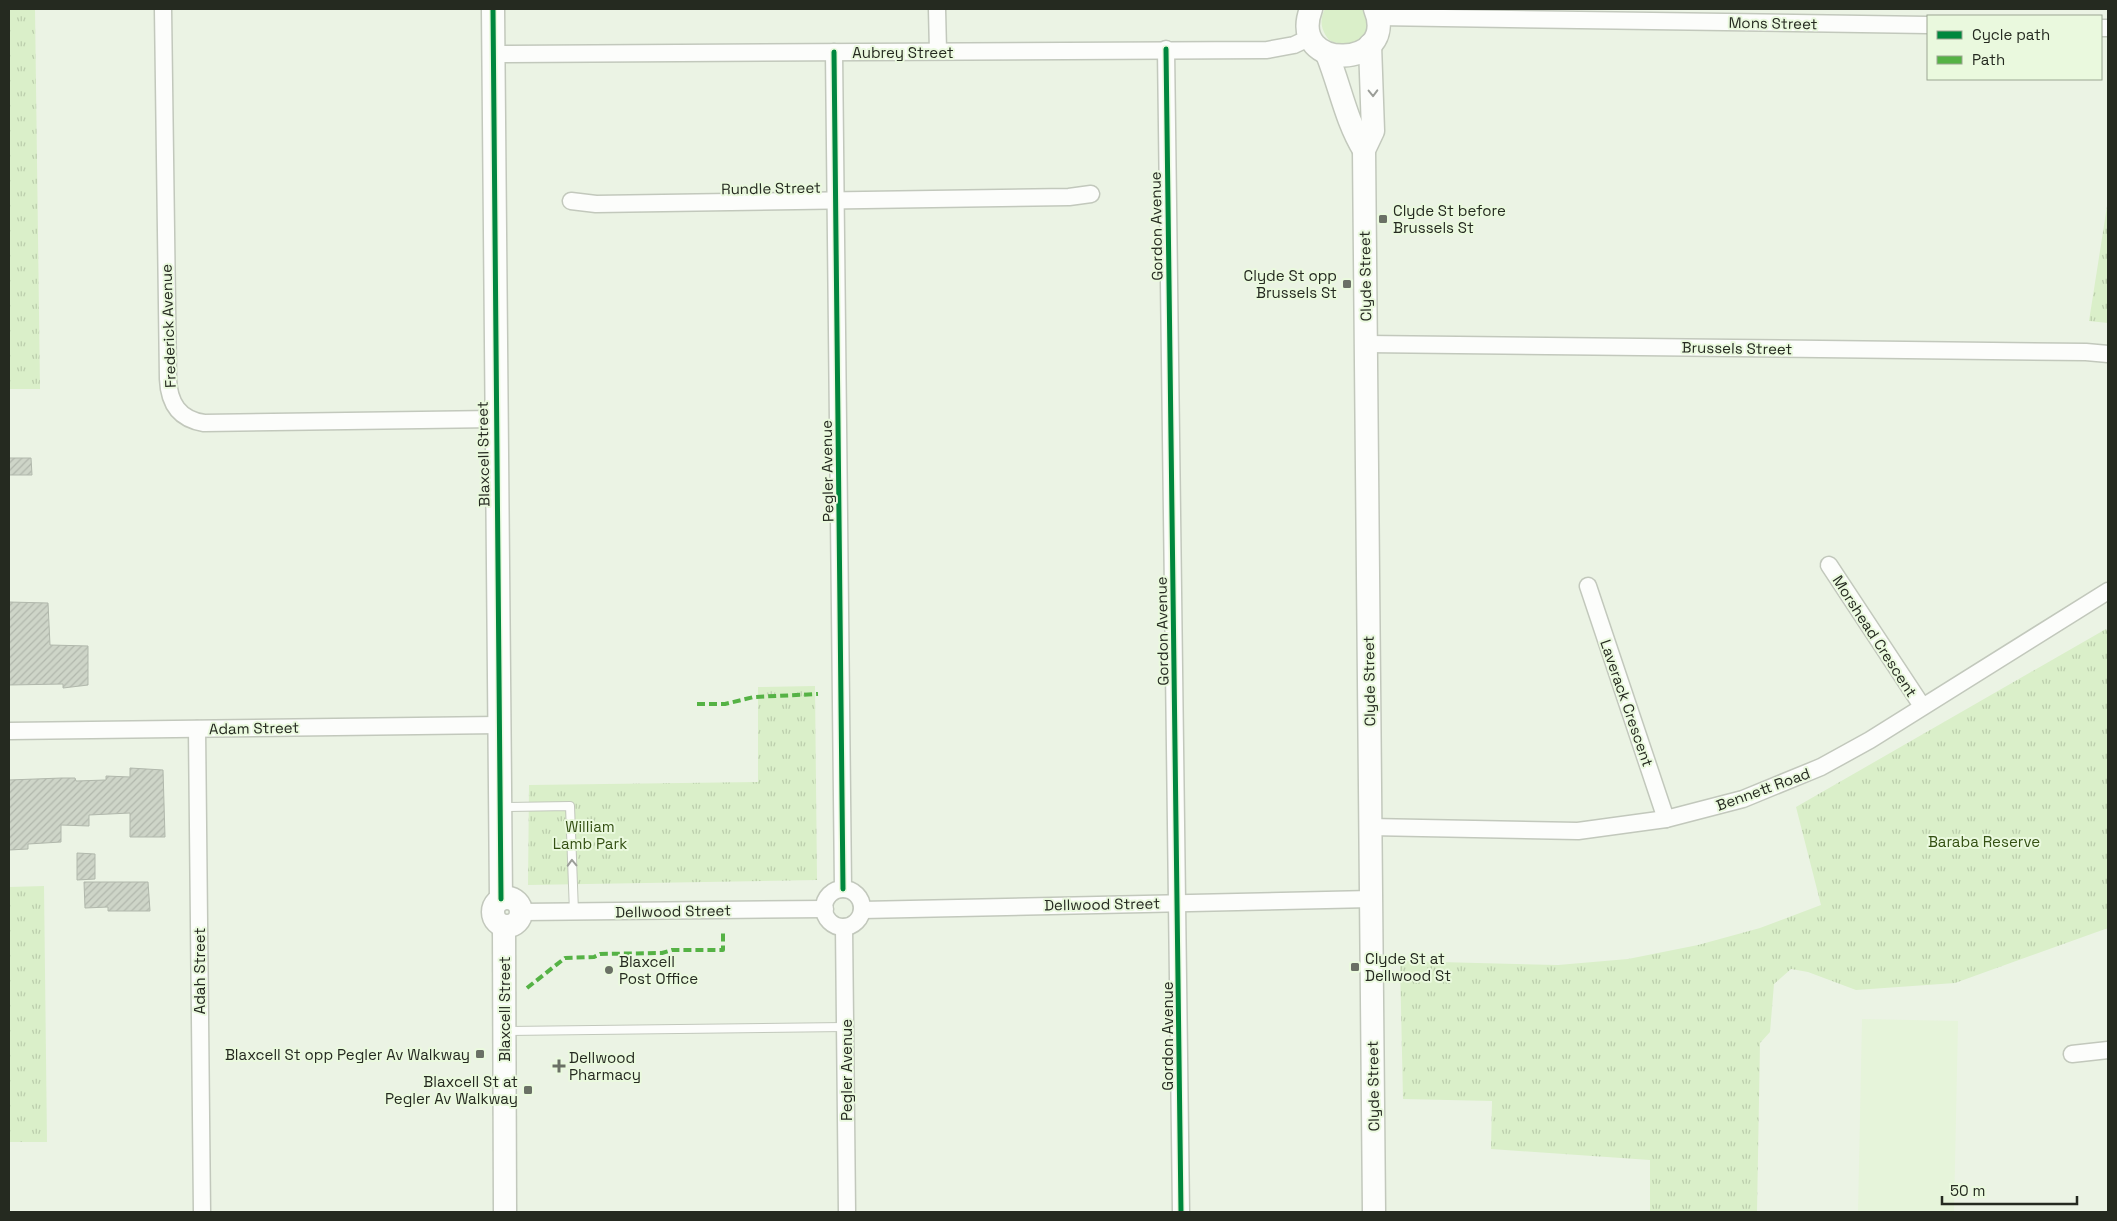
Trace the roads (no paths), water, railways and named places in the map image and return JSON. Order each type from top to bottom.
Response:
[{"type":"main road","name":"Blaxcell Street","points":[[493,9],[495,419],[501,899]]},
{"type":"main road","points":[[1311,9],[1308,19],[1311,37]]},
{"type":"main road","name":"Clyde Street","points":[[1374,1212],[1364,150],[1373,131],[1370,45],[1376,34],[1376,13]]},
{"type":"main road","name":"Clyde Street","points":[[1311,37],[1318,47],[1327,54],[1339,81],[1353,133],[1364,150]]},
{"type":"main road","points":[[1327,54],[1338,57],[1350,57],[1370,45]]},
{"type":"main road","points":[[501,899],[514,899],[520,906],[521,917],[515,925],[504,927],[496,921],[493,914],[495,905],[501,899]]},
{"type":"main road","name":"Blaxcell Street","points":[[504,927],[505,1212]]},
{"type":"street","name":"Frederick Avenue","points":[[163,9],[168,379],[172,402],[177,410],[192,421],[204,423],[495,419]]},
{"type":"street","points":[[937,9],[938,52]]},
{"type":"street","name":"Mons Street","points":[[1376,13],[1927,25]]},
{"type":"street","name":"Aubrey Street","points":[[493,54],[1166,49],[1267,50],[1294,45],[1311,37]]},
{"type":"street","name":"Gordon Avenue","points":[[1166,49],[1181,1212]]},
{"type":"street","name":"Pegler Avenue","points":[[834,52],[843,889]]},
{"type":"street","name":"Rundle Street","points":[[571,201],[596,204],[1069,197],[1092,194]]},
{"type":"street","name":"Brussels Street","points":[[1366,344],[2053,351],[2108,354]]},
{"type":"street","name":"Morshead Crescent","points":[[1829,566],[1922,706]]},
{"type":"street","name":"Laverack Crescent","points":[[1588,586],[1666,819]]},
{"type":"street","name":"Bennett Road","points":[[1370,827],[1578,831],[1666,819],[1743,799],[1788,782],[1870,740],[2108,591]]},
{"type":"street","name":"Adam Street","points":[[9,731],[499,725]]},
{"type":"street","name":"Adah Street","points":[[197,729],[202,1212]]},
{"type":"street","points":[[843,889],[852,892],[859,898],[862,910],[855,923],[844,927],[834,925],[828,919],[825,909],[831,894],[843,889]]},
{"type":"street","name":"Dellwood Street","points":[[862,910],[1371,899]]},
{"type":"street","name":"Dellwood Street","points":[[522,912],[825,909]]},
{"type":"street","name":"Pegler Avenue","points":[[844,927],[847,1212]]},
{"type":"street","points":[[2072,1054],[2108,1050]]},
{"type":"lane","points":[[501,807],[570,806],[574,912]]},
{"type":"lane","points":[[504,1031],[845,1027]]},
{"type":"place","name":"Clyde St before Brussels St","points":[[1383,219]]},
{"type":"place","name":"Clyde St opp Brussels St","points":[[1347,284]]},
{"type":"place","name":"Clyde St at Dellwood St","points":[[1355,967]]},
{"type":"place","name":"Blaxcell Post Office","points":[[609,970]]},
{"type":"place","name":"Blaxcell St opp Pegler Av Walkway","points":[[480,1054]]},
{"type":"place","name":"Dellwood Pharmacy","points":[[559,1066]]},
{"type":"place","name":"Blaxcell St at Pegler Av Walkway","points":[[528,1090]]},
{"type":"park label","name":"William Lamb Park","points":[[590,834]]},
{"type":"park label","name":"Baraba Reserve","points":[[1984,841]]}]
